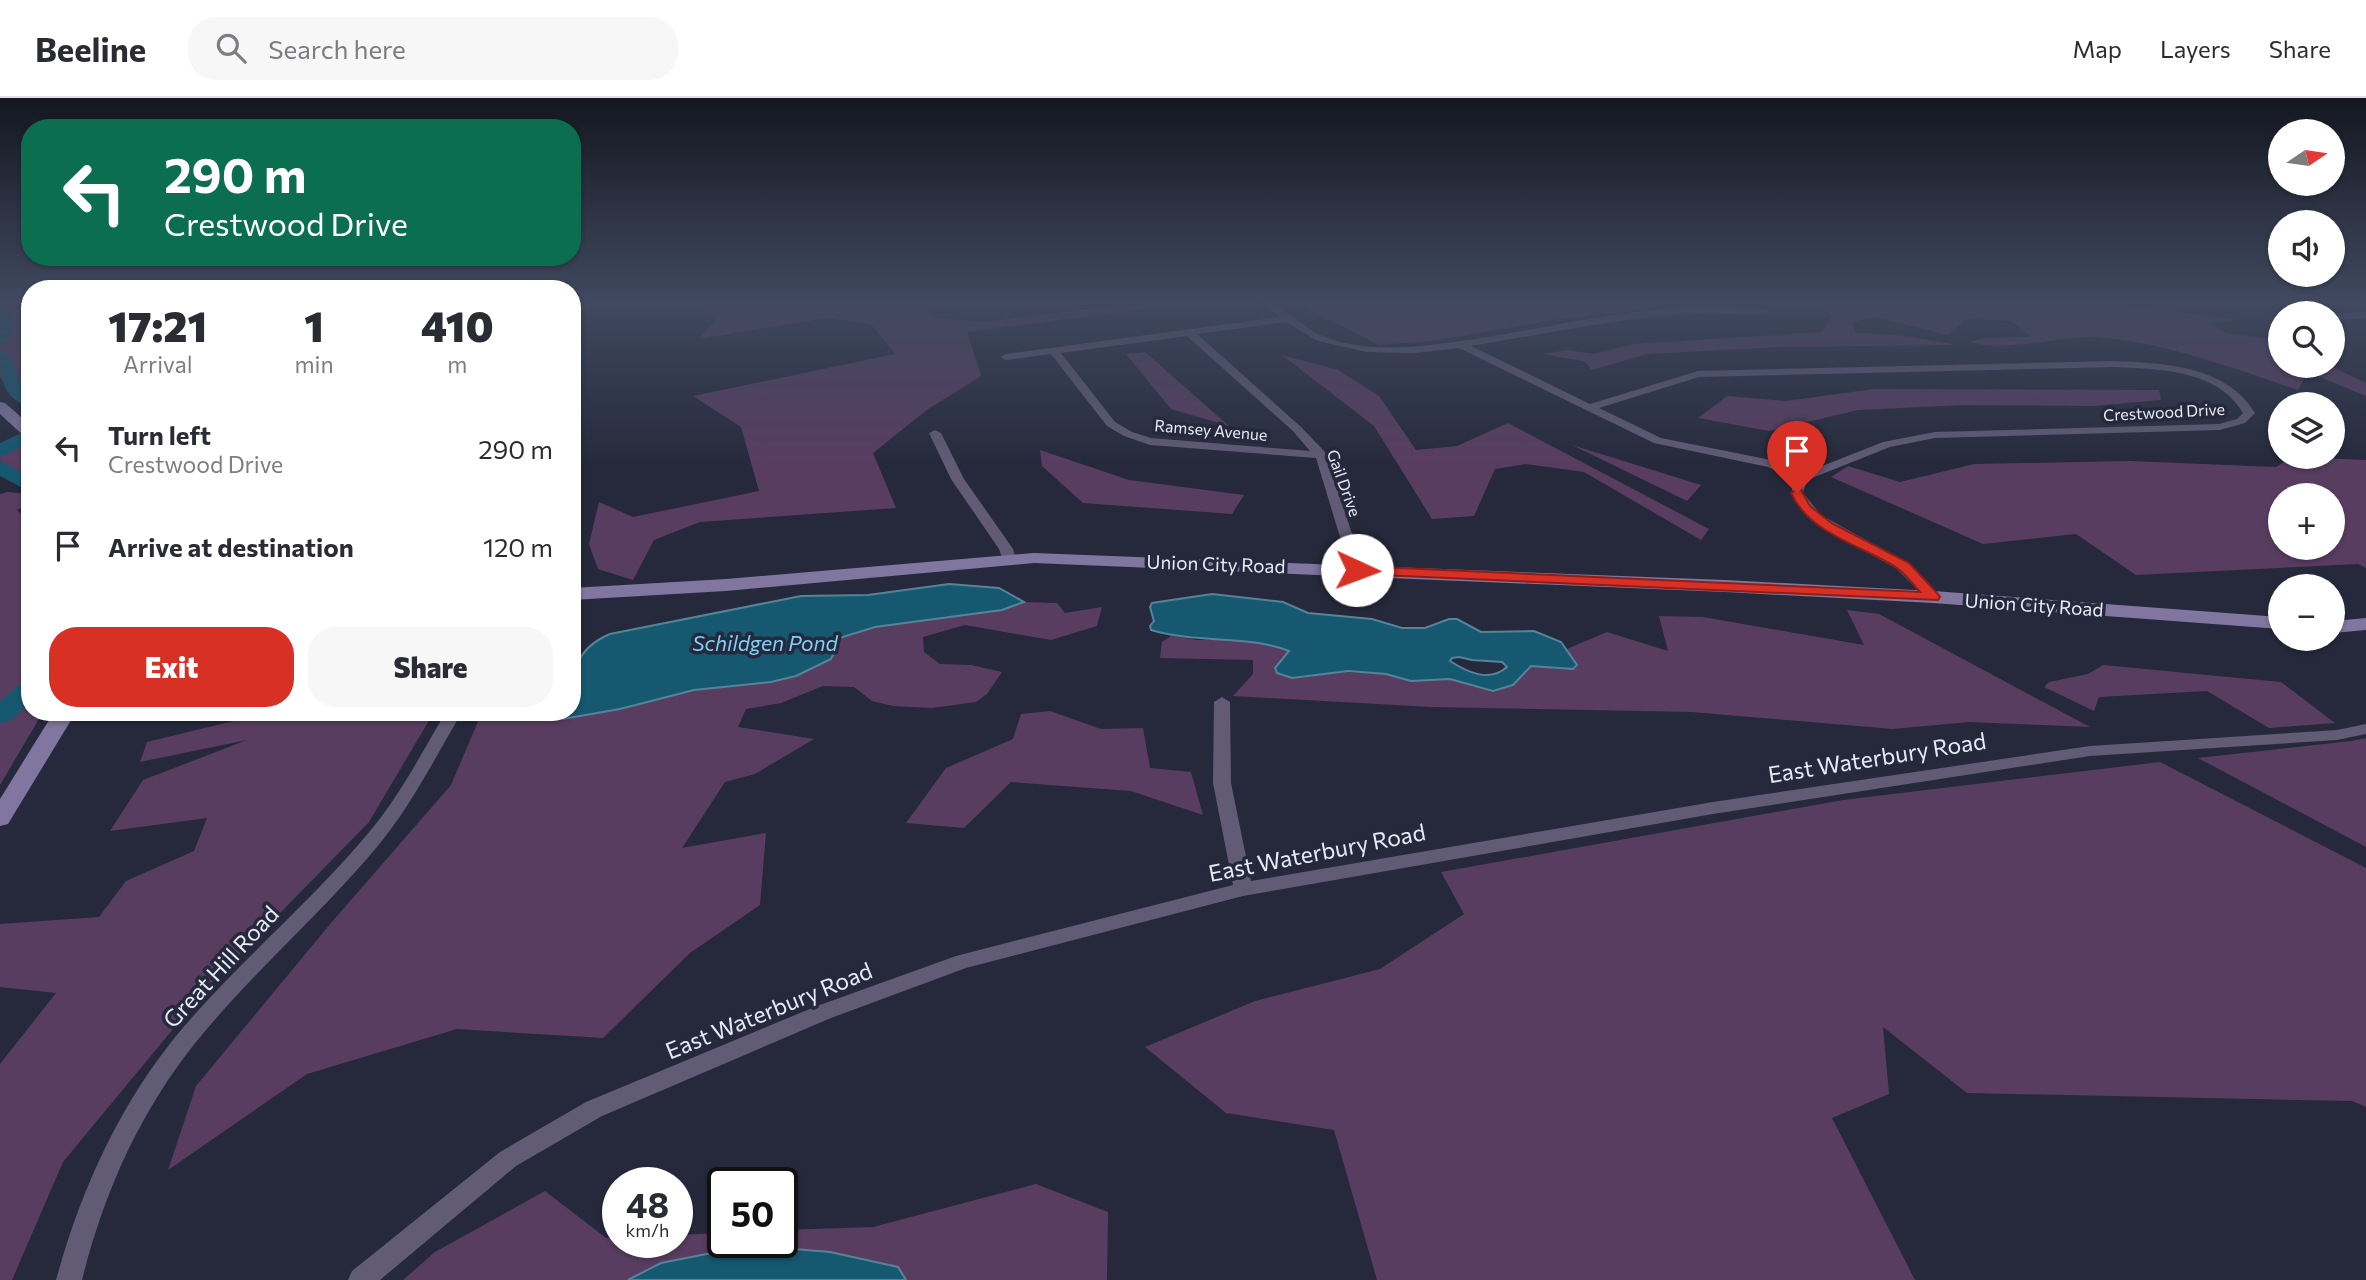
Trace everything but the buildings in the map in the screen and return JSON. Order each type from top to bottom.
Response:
[{"type":"main road","points":[[0,406],[21,426]]},
{"type":"main road","name":"Union City Road","points":[[581,594],[713,586],[1009,560],[1124,560],[1933,597],[2268,622]]},
{"type":"main road","points":[[581,584],[595,593]]},
{"type":"main road","points":[[2345,626],[2366,624]]},
{"type":"main road","points":[[0,818],[59,721]]},
{"type":"street","points":[[1006,357],[1013,356]]},
{"type":"street","name":"Ramsey Avenue","points":[[1058,356],[1111,424],[1128,434],[1150,441],[1321,455]]},
{"type":"street","name":"Gail Drive","points":[[1216,356],[1297,429],[1321,455],[1357,570]]},
{"type":"street","points":[[1483,356],[1658,441],[1772,464],[1802,478],[1797,493],[1804,509],[1828,527],[1904,566],[1933,597]]},
{"type":"street","name":"Crestwood Drive","points":[[1588,408],[1698,374],[2112,364],[2170,368],[2202,377],[2231,389],[2245,401],[2249,413],[2241,421],[2220,427],[1935,435],[1887,444],[1802,478]]},
{"type":"street","points":[[935,433],[965,490],[1006,549],[1009,560]]},
{"type":"street","points":[[1222,702],[1222,783],[1243,889]]},
{"type":"street","name":"Great Hill Road","points":[[69,1280],[91,1202],[110,1156],[138,1105],[169,1061],[212,1009],[373,839],[402,799],[449,721]]},
{"type":"street","name":"East Waterbury Road","points":[[361,1280],[508,1159],[594,1109],[824,1012],[963,961],[1243,889],[1713,808],[2090,751],[2337,735],[2366,729]]},
{"type":"shaded area","points":[[0,356],[21,356],[21,404],[0,377]]},
{"type":"shaded area","points":[[885,356],[975,356],[981,376],[928,409],[873,453],[896,508],[700,522],[654,540],[633,580],[598,569],[589,544],[599,502],[633,517],[759,491],[741,427],[693,396]]},
{"type":"shaded area","points":[[1128,356],[1150,356],[1229,426],[1171,409]]},
{"type":"shaded area","points":[[1284,356],[1338,370],[1379,396],[1416,450],[1457,446],[1508,423],[1709,529],[1701,540],[1584,472],[1526,464],[1495,469],[1474,516],[1432,519],[1374,426]]},
{"type":"shaded area","points":[[1555,356],[1640,356],[1592,370],[1584,361]]},
{"type":"shaded area","points":[[2194,356],[2268,356],[2268,378],[2305,378],[2298,390]]},
{"type":"shaded area","points":[[2345,373],[2366,383],[2366,396],[2322,378],[2345,378]]},
{"type":"shaded area","points":[[1874,389],[2159,390],[2161,400],[2093,406],[1965,405],[1858,410],[1769,431],[1698,418],[1727,396],[1786,401]]},
{"type":"shaded area","points":[[19,437],[21,438],[21,484],[4,477],[0,467],[0,449]]},
{"type":"shaded area","points":[[1572,445],[1701,485],[1687,501]]},
{"type":"shaded area","points":[[1040,450],[1129,480],[1244,495],[1232,514],[1083,503],[1042,466]]},
{"type":"shaded area","points":[[2345,459],[2366,460],[2366,568],[2358,564],[2136,575],[2076,534],[1983,544],[1831,477],[1848,466],[1900,482],[1974,464],[2130,461],[2268,467],[2268,469],[2345,469]]},
{"type":"shaded area","points":[[21,493],[21,508],[17,510],[21,514],[21,721],[38,721],[0,785],[0,494]]},
{"type":"shaded area","points":[[1024,602],[1057,603],[1065,613],[1102,607],[1097,626],[1051,640],[965,625],[923,637],[924,652],[940,664],[971,665],[1002,672],[987,694],[976,702],[932,708],[893,706],[872,701],[854,687],[823,686],[781,703],[746,709],[738,727],[814,739],[755,774],[725,782],[682,848],[766,833],[760,905],[690,953],[603,1038],[457,1029],[307,1074],[168,1170],[196,1086],[331,923],[451,785],[478,721],[581,721],[581,716],[694,690],[771,682],[796,676],[831,646],[832,640],[875,627],[1002,610]]},
{"type":"shaded area","points":[[1847,610],[1879,614],[2090,727],[1969,722],[1893,729],[1692,712],[1431,707],[1233,696],[1253,674],[1253,660],[1160,658],[1162,642],[1171,636],[1197,640],[1244,640],[1264,642],[1289,651],[1281,659],[1300,678],[1339,672],[1386,674],[1403,679],[1451,679],[1476,687],[1513,685],[1531,666],[1565,669],[1576,665],[1567,649],[1607,632],[1668,651],[1659,616],[1703,617],[1864,645]]},
{"type":"shaded area","points":[[2103,665],[2281,682],[2335,723],[2269,728],[2207,691],[2099,697],[2094,711],[2044,687],[2049,682],[2088,674]]},
{"type":"shaded area","points":[[1050,711],[1101,729],[1143,728],[1150,768],[1191,772],[1203,815],[1131,791],[1011,782],[964,828],[906,823],[946,768],[1013,739],[1021,714]]},
{"type":"shaded area","points":[[234,721],[429,721],[369,822],[207,988],[63,1162],[12,1280],[0,1280],[0,1064],[56,993],[0,987],[0,924],[99,917],[126,881],[194,851],[207,818],[110,831],[143,780],[247,740],[140,762],[147,742]]},
{"type":"shaded area","points":[[2366,738],[2366,847],[2198,758],[2351,741]]},
{"type":"shaded area","points":[[2160,762],[2366,868],[2366,1107],[2352,1101],[1967,1093],[1883,1027],[1889,1094],[1832,1118],[1915,1280],[1377,1280],[1334,1130],[1226,1113],[1145,1047],[1255,1001],[1380,969],[1464,914],[1441,872],[1843,800]]},
{"type":"shaded area","points":[[1036,1184],[1108,1212],[1107,1280],[403,1280],[435,1252],[545,1191],[602,1235],[602,1258],[693,1258],[693,1234],[707,1234],[707,1258],[798,1258],[798,1229],[873,1227]]},
{"type":"water","name":"Schildgen Pond","points":[[949,584],[999,588],[1024,602],[1002,610],[875,627],[833,640],[834,653],[831,659],[796,676],[771,682],[694,690],[581,716],[581,656],[597,640],[610,634],[801,596],[868,595]]},
{"type":"water","points":[[1212,594],[1283,602],[1308,613],[1372,619],[1402,628],[1425,628],[1449,619],[1457,619],[1481,632],[1534,631],[1561,642],[1577,665],[1573,669],[1531,666],[1513,685],[1493,691],[1450,679],[1411,681],[1386,674],[1348,671],[1292,678],[1277,673],[1275,668],[1289,651],[1255,643],[1186,637],[1151,630],[1150,626],[1154,621],[1150,607],[1152,603]],"holes":[[[1459,657],[1502,662],[1507,667],[1500,672],[1486,675],[1471,672],[1450,661]]]},
{"type":"water","points":[[798,1249],[830,1252],[898,1267],[906,1280],[628,1280],[661,1263],[707,1254],[707,1258],[798,1258]]},
{"type":"waterway","points":[[0,356],[8,368],[17,394],[21,397]]},
{"type":"waterway","points":[[0,451],[21,440]]},
{"type":"waterway","points":[[0,467],[21,480]]},
{"type":"waterway","points":[[0,715],[21,697]]},
{"type":"route","points":[[1357,570],[1933,597],[1904,566],[1828,527],[1804,509],[1797,493]]}]
